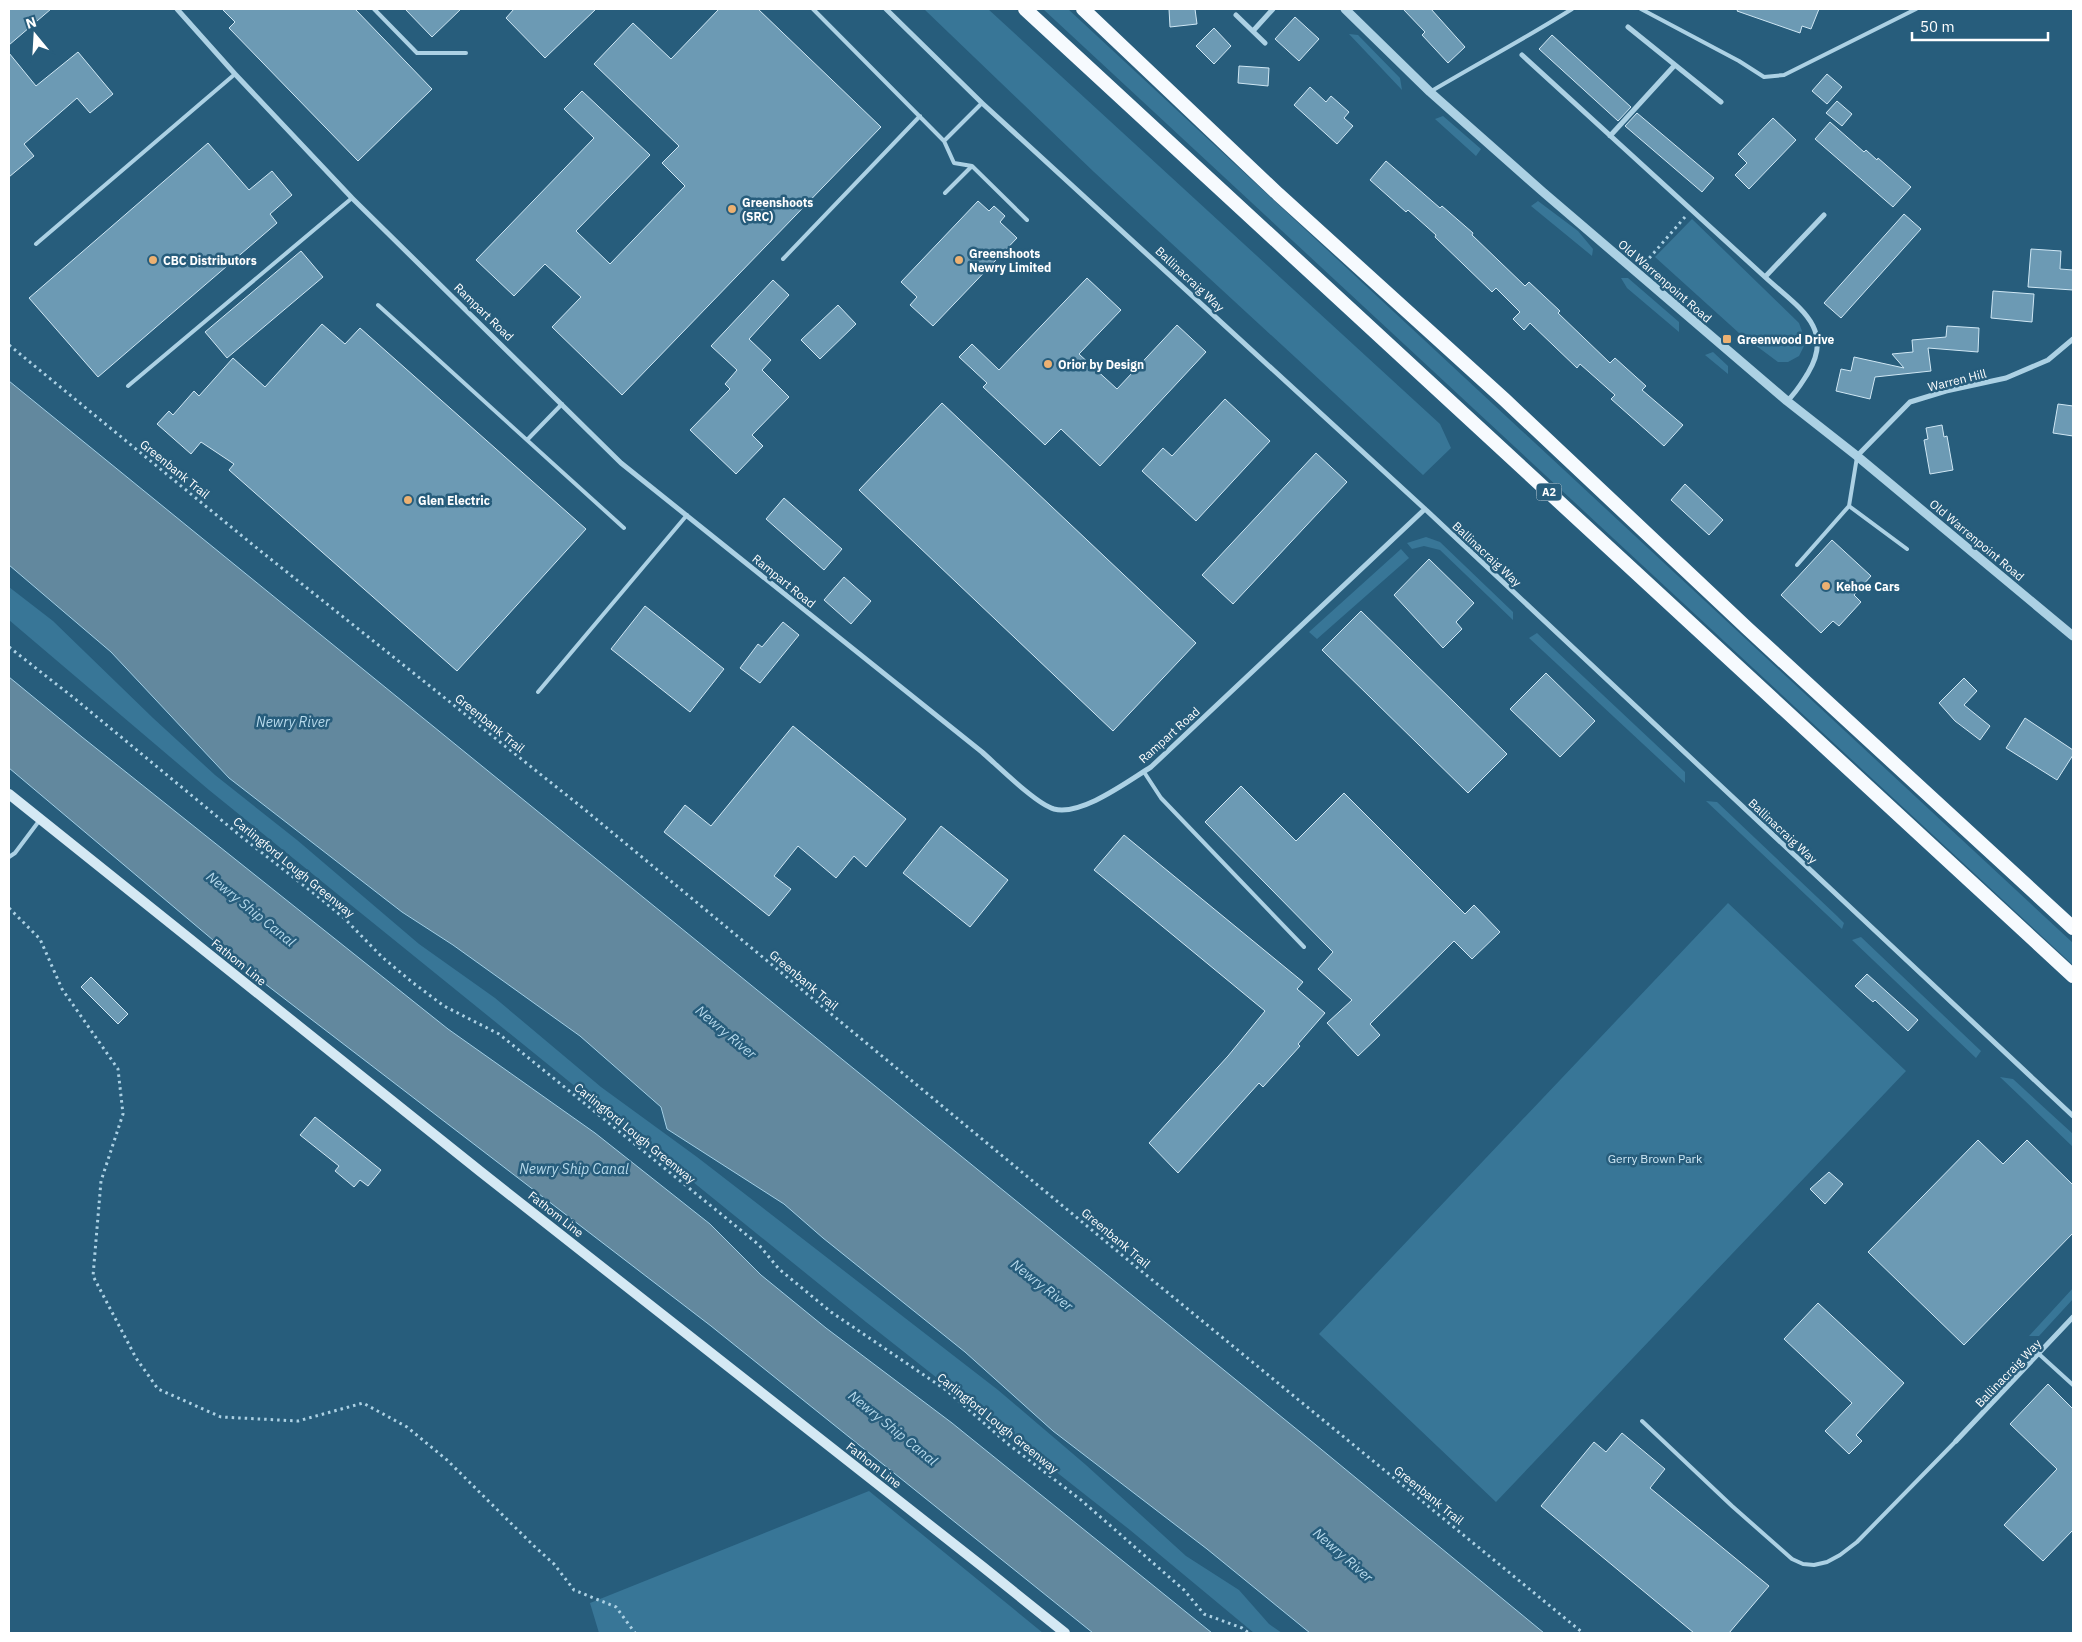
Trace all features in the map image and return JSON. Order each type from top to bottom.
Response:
[{"type":"highway","name":"A2","points":[[1025,9],[2073,976]]},
{"type":"highway","points":[[1083,9],[1278,194],[1505,400],[1747,628],[2073,928]]},
{"type":"main road","name":"Fathom Line","points":[[9,794],[481,1172],[983,1566],[1065,1633]]},
{"type":"street","name":"Rampart Road","points":[[177,9],[235,74],[352,198],[621,463],[1042,802],[1054,809],[1074,808],[1103,797],[1151,767],[1425,509]]},
{"type":"street","name":"Ballinacraig Way","points":[[886,9],[982,103],[1425,509],[2073,1116]]},
{"type":"street","points":[[1253,31],[1273,9]]},
{"type":"street","name":"Old Warrenpoint Road","points":[[1345,9],[1430,92],[1543,192],[1787,401],[1857,456],[2073,636]]},
{"type":"street","points":[[1236,15],[1265,43]]},
{"type":"street","points":[[1628,27],[1721,102]]},
{"type":"street","points":[[1522,55],[1798,307],[1815,328],[1819,343],[1816,360],[1795,393],[1787,401]]},
{"type":"street","points":[[1610,136],[1674,66]]},
{"type":"street","points":[[1765,277],[1824,215]]},
{"type":"street","name":"Warren Hill","points":[[1857,456],[1910,402],[1946,391],[2006,378],[2048,360],[2073,340]]},
{"type":"street","name":"Ballinacraig Way","points":[[1956,1441],[2073,1317]]},
{"type":"lane","points":[[374,9],[417,53],[466,53]]},
{"type":"lane","points":[[813,9],[944,141],[954,163],[972,166],[1027,220]]},
{"type":"lane","points":[[1430,92],[1536,32],[1572,9]]},
{"type":"lane","points":[[1641,9],[1739,61],[1764,77],[1784,75],[1916,9]]},
{"type":"lane","points":[[36,244],[235,74]]},
{"type":"lane","points":[[944,141],[982,103]]},
{"type":"lane","points":[[783,258],[920,116]]},
{"type":"lane","points":[[945,193],[972,166]]},
{"type":"lane","points":[[128,386],[352,198]]},
{"type":"lane","points":[[378,305],[624,528]]},
{"type":"lane","points":[[528,439],[562,404]]},
{"type":"lane","points":[[1797,565],[1849,506],[1857,456]]},
{"type":"lane","points":[[1849,506],[1907,549]]},
{"type":"lane","points":[[538,692],[687,515]]},
{"type":"lane","points":[[1144,772],[1161,798],[1304,947]]},
{"type":"lane","points":[[9,857],[15,853],[40,819]]},
{"type":"lane","points":[[2040,1354],[2073,1385]]},
{"type":"lane","points":[[1642,1422],[1792,1559],[1802,1564],[1814,1565],[1827,1562],[1856,1542],[1956,1441]]},
{"type":"path","points":[[1645,262],[1693,210]]},
{"type":"path","name":"Greenbank Trail","points":[[9,345],[251,543],[584,809],[1134,1265],[1583,1633]]},
{"type":"path","name":"Carlingford Lough Greenway","points":[[9,647],[74,698],[243,838],[321,899],[345,919],[382,957],[412,982],[444,1006],[499,1034],[759,1245],[779,1269],[831,1312],[946,1390],[1008,1444],[1081,1500],[1184,1590],[1204,1614],[1242,1628],[1249,1633]]},
{"type":"path","points":[[9,908],[40,938],[62,989],[118,1069],[123,1114],[100,1182],[93,1276],[136,1358],[158,1389],[221,1417],[298,1421],[362,1403],[407,1426],[447,1460],[554,1564],[574,1590],[616,1608],[635,1633]]},
{"type":"green space","points":[[924,9],[988,9],[1440,424],[1451,448],[1423,475],[1094,172]]},
{"type":"green space","points":[[1043,9],[1068,9],[2073,943],[2073,965]]},
{"type":"green space","points":[[1349,34],[1358,35],[1400,78],[1402,90]]},
{"type":"green space","points":[[1443,116],[1481,149],[1476,156],[1435,119]]},
{"type":"green space","points":[[1538,201],[1578,231],[1593,249],[1592,256],[1531,206]]},
{"type":"green space","points":[[1692,219],[1799,323],[1806,342],[1799,356],[1788,362],[1778,362],[1739,333],[1655,257]]},
{"type":"green space","points":[[1621,278],[1628,278],[1679,322],[1679,332],[1627,288]]},
{"type":"green space","points":[[1713,352],[1728,366],[1728,374],[1705,355]]},
{"type":"green space","points":[[1426,537],[1440,542],[1513,612],[1513,620],[1440,550],[1424,546],[1412,549],[1407,543]]},
{"type":"green space","points":[[1401,549],[1409,558],[1317,639],[1309,632]]},
{"type":"green space","points":[[9,587],[53,621],[215,775],[297,840],[419,944],[495,998],[601,1087],[697,1157],[998,1390],[1086,1465],[1186,1556],[1239,1590],[1269,1624],[1282,1633],[1254,1633],[1130,1530],[866,1322],[209,790],[9,620]]},
{"type":"green space","points":[[1537,633],[1685,772],[1685,783],[1529,638]]},
{"type":"green space","points":[[1706,801],[1717,802],[1844,923],[1842,929]]},
{"type":"green space","name":"Gerry Brown Park","points":[[1728,903],[1906,1071],[1496,1502],[1319,1334]]},
{"type":"green space","points":[[1861,937],[1981,1051],[1976,1058],[1852,940]]},
{"type":"green space","points":[[2000,1077],[2013,1079],[2073,1134],[2073,1147]]},
{"type":"green space","points":[[2073,1288],[2073,1299],[2039,1336],[2029,1336]]},
{"type":"green space","points":[[869,1491],[1043,1633],[599,1633],[590,1603]]},
{"type":"water","name":"Newry River","points":[[9,381],[1316,1445],[1544,1633],[1310,1633],[1207,1549],[1053,1431],[965,1352],[823,1238],[784,1204],[667,1129],[661,1107],[580,1036],[453,945],[402,912],[229,778],[111,652],[9,565]]},
{"type":"water","name":"Newry Ship Canal","points":[[9,677],[448,1029],[595,1133],[710,1224],[761,1275],[826,1328],[952,1423],[1212,1633],[1093,1633],[711,1326],[264,983],[9,768]]},
{"type":"building","points":[[9,9],[51,9],[9,45]]},
{"type":"building","points":[[222,9],[355,9],[432,89],[358,161],[229,28],[235,22]]},
{"type":"building","points":[[405,9],[461,9],[432,37]]},
{"type":"building","points":[[514,9],[596,9],[545,58],[506,18]]},
{"type":"building","name":"Greenshoots (SRC)","points":[[719,9],[758,9],[881,127],[622,395],[552,327],[581,297],[545,264],[514,296],[476,260],[594,138],[564,109],[582,91],[650,155],[576,231],[610,264],[685,186],[662,163],[679,146],[594,64],[633,23],[671,59]]},
{"type":"building","points":[[1169,9],[1195,9],[1197,24],[1170,27]]},
{"type":"building","points":[[1403,9],[1431,9],[1465,47],[1448,63],[1422,35],[1425,32]]},
{"type":"building","points":[[1738,9],[1819,9],[1811,29],[1802,26],[1800,33],[1737,11]]},
{"type":"building","points":[[1295,17],[1319,39],[1299,61],[1275,39]]},
{"type":"building","points":[[1214,28],[1231,46],[1214,64],[1196,46]]},
{"type":"building","points":[[1552,35],[1631,107],[1618,121],[1539,49]]},
{"type":"building","points":[[78,52],[113,94],[90,113],[77,98],[24,144],[34,156],[9,177],[9,53],[36,86]]},
{"type":"building","points":[[1239,66],[1269,68],[1268,86],[1238,83]]},
{"type":"building","points":[[1827,74],[1842,87],[1827,104],[1812,91]]},
{"type":"building","points":[[1310,87],[1326,102],[1331,96],[1349,112],[1344,118],[1353,126],[1337,144],[1294,105]]},
{"type":"building","points":[[1837,101],[1852,114],[1842,126],[1826,113]]},
{"type":"building","points":[[1637,113],[1714,178],[1702,192],[1625,126]]},
{"type":"building","points":[[1773,118],[1796,140],[1749,189],[1735,175],[1747,163],[1738,154]]},
{"type":"building","points":[[1830,122],[1864,152],[1866,150],[1877,160],[1878,158],[1911,187],[1893,207],[1815,139]]},
{"type":"building","name":"CBC Distributors","points":[[208,143],[249,190],[272,171],[292,195],[270,214],[277,223],[98,377],[29,298]]},
{"type":"building","points":[[1386,161],[1440,208],[1442,206],[1473,233],[1472,235],[1525,286],[1529,282],[1610,363],[1615,358],[1646,386],[1642,390],[1683,425],[1664,446],[1611,399],[1615,395],[1580,364],[1577,368],[1530,323],[1524,330],[1513,319],[1520,312],[1496,288],[1492,292],[1435,237],[1436,235],[1408,210],[1406,212],[1370,180]]},
{"type":"building","name":"Greenshoots Newry Limited","points":[[978,201],[989,211],[994,206],[1005,216],[1000,222],[1017,238],[933,326],[910,305],[917,297],[901,282]]},
{"type":"building","points":[[1904,214],[1921,229],[1841,318],[1824,303]]},
{"type":"building","points":[[2031,249],[2061,251],[2060,269],[2073,270],[2073,290],[2028,287]]},
{"type":"building","points":[[301,251],[323,277],[227,358],[205,332]]},
{"type":"building","name":"Orior by Design","points":[[1087,278],[1121,310],[1079,354],[1117,389],[1177,325],[1206,352],[1100,466],[1061,429],[1045,445],[983,387],[987,383],[959,357],[972,344],[999,370]]},
{"type":"building","points":[[773,280],[789,295],[749,339],[771,360],[762,370],[789,397],[752,435],[763,446],[736,474],[690,430],[730,389],[725,384],[737,370],[711,346]]},
{"type":"building","points":[[1993,291],[2034,294],[2032,322],[1991,318]]},
{"type":"building","points":[[838,305],[856,324],[820,359],[801,340]]},
{"type":"building","name":"Glen Electric","points":[[322,324],[345,344],[360,328],[586,529],[457,671],[229,470],[234,464],[201,442],[191,454],[157,424],[169,411],[173,415],[194,391],[199,396],[233,358],[265,387]]},
{"type":"building","points":[[1947,326],[1979,328],[1978,352],[1928,348],[1931,371],[1875,377],[1870,399],[1836,391],[1841,369],[1851,371],[1854,357],[1904,368],[1892,354],[1913,352],[1912,340],[1946,337]]},
{"type":"building","points":[[1225,399],[1270,441],[1196,521],[1142,471],[1163,448],[1172,456]]},
{"type":"building","points":[[942,403],[1196,643],[1113,731],[859,490]]},
{"type":"building","points":[[2058,404],[2073,406],[2073,436],[2053,433]]},
{"type":"building","points":[[1942,425],[1944,437],[1947,436],[1953,470],[1930,474],[1924,440],[1928,439],[1926,428]]},
{"type":"building","points":[[1316,453],[1347,482],[1233,604],[1202,575]]},
{"type":"building","points":[[1685,484],[1723,520],[1709,535],[1671,500]]},
{"type":"building","points":[[784,498],[842,549],[824,570],[766,519]]},
{"type":"building","name":"Kehoe Cars","points":[[1832,540],[1871,576],[1854,595],[1861,602],[1839,626],[1833,621],[1821,633],[1781,595]]},
{"type":"building","points":[[1429,559],[1474,603],[1456,622],[1462,629],[1443,648],[1394,595]]},
{"type":"building","points":[[844,577],[871,601],[851,624],[824,600]]},
{"type":"building","points":[[645,606],[724,669],[690,712],[611,649]]},
{"type":"building","points":[[1361,611],[1507,754],[1468,793],[1322,650]]},
{"type":"building","points":[[783,622],[799,635],[760,683],[740,668],[758,644],[762,647]]},
{"type":"building","points":[[1546,673],[1595,721],[1560,757],[1510,709]]},
{"type":"building","points":[[1964,678],[1977,691],[1964,705],[1990,726],[1980,740],[1955,721],[1939,703]]},
{"type":"building","points":[[2025,718],[2073,750],[2073,755],[2057,780],[2006,748]]},
{"type":"building","points":[[793,726],[906,819],[866,867],[854,856],[836,878],[798,846],[774,876],[791,889],[769,916],[664,832],[685,805],[711,826]]},
{"type":"building","points":[[1241,786],[1296,841],[1344,793],[1465,914],[1474,905],[1500,932],[1472,959],[1454,941],[1370,1024],[1380,1035],[1358,1056],[1327,1023],[1352,1000],[1318,969],[1333,952],[1205,822]]},
{"type":"building","points":[[941,826],[1008,880],[970,927],[903,873]]},
{"type":"building","points":[[1124,835],[1303,982],[1297,989],[1325,1013],[1298,1044],[1300,1046],[1263,1087],[1259,1083],[1178,1173],[1149,1143],[1228,1056],[1265,1011],[1094,870]]},
{"type":"building","points":[[1867,974],[1918,1020],[1908,1031],[1875,1000],[1873,1002],[1855,986]]},
{"type":"building","points":[[91,977],[128,1014],[118,1024],[81,987]]},
{"type":"building","points":[[315,1117],[381,1170],[368,1186],[360,1180],[354,1187],[335,1171],[339,1166],[300,1135]]},
{"type":"building","points":[[1978,1140],[2003,1164],[2027,1140],[2073,1185],[2073,1233],[1964,1345],[1868,1252]]},
{"type":"building","points":[[1829,1172],[1843,1184],[1825,1204],[1810,1189]]},
{"type":"building","points":[[1818,1303],[1904,1383],[1856,1435],[1862,1441],[1849,1454],[1825,1431],[1852,1403],[1784,1339]]},
{"type":"building","points":[[2048,1384],[2073,1409],[2073,1530],[2043,1561],[2004,1525],[2057,1469],[2010,1424]]},
{"type":"building","points":[[1622,1433],[1665,1469],[1650,1488],[1769,1586],[1729,1633],[1694,1633],[1541,1506],[1594,1442],[1606,1452]]},
{"type":"place","name":"Greenshoots (SRC)","points":[[732,209]]},
{"type":"place","name":"CBC Distributors","points":[[153,260]]},
{"type":"place","name":"Greenshoots Newry Limited","points":[[959,260]]},
{"type":"place","name":"Greenwood Drive","points":[[1727,339]]},
{"type":"place","name":"Orior by Design","points":[[1048,364]]},
{"type":"place","name":"Glen Electric","points":[[408,500]]},
{"type":"place","name":"Kehoe Cars","points":[[1826,586]]}]
